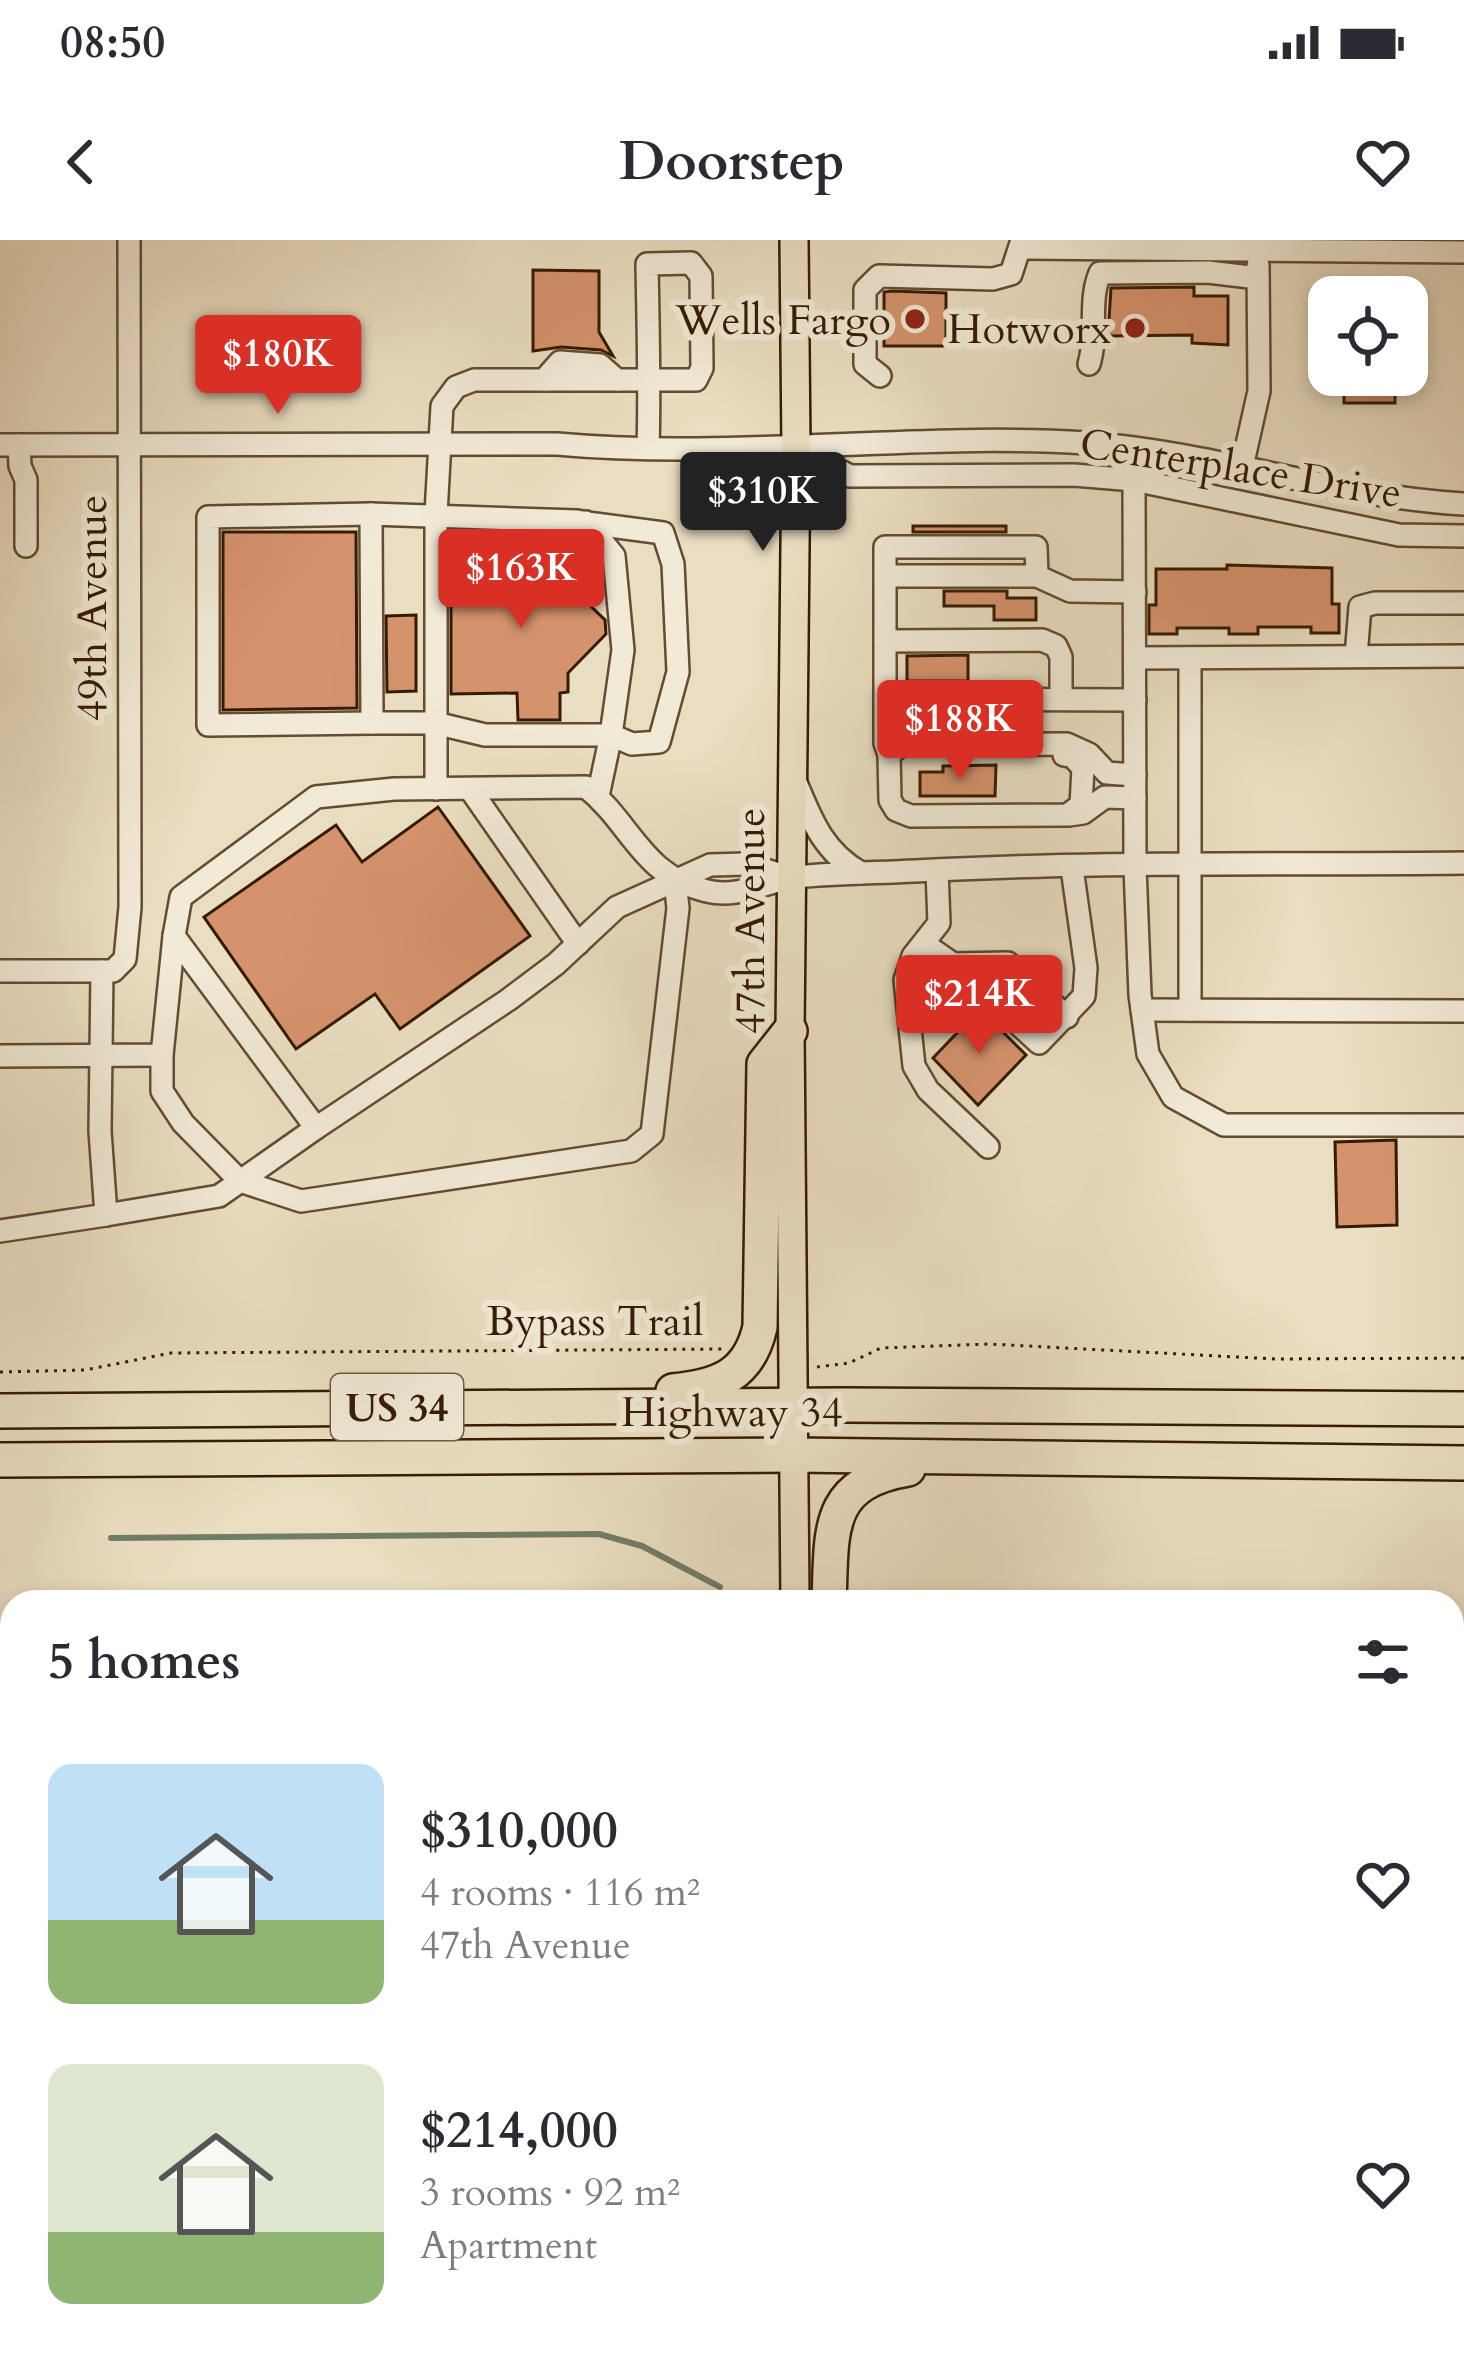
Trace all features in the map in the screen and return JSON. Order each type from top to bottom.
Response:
[{"type":"highway","points":[[417,1407],[679,1391],[726,1378],[744,1365],[760,1327],[764,1064],[790,1031]]},
{"type":"highway","name":"Highway 34","points":[[0,1411],[794,1405],[1464,1409]]},
{"type":"highway","name":"Highway 34","points":[[0,1460],[794,1455],[1464,1463]]},
{"type":"highway","points":[[830,1590],[833,1524],[862,1482],[910,1468],[1078,1458]]},
{"type":"main road","name":"47th Avenue","points":[[794,240],[790,1031],[795,1590]]},
{"type":"street","name":"49th Avenue","points":[[106,1215],[101,1056],[108,971],[125,959],[130,907],[129,240]]},
{"type":"street","points":[[880,376],[865,364],[865,290],[879,276],[992,279],[1011,274],[1022,244],[1464,252]]},
{"type":"street","points":[[1242,466],[1259,391],[1257,245]]},
{"type":"street","points":[[436,789],[436,514],[442,406],[456,387],[473,380],[648,381],[695,380],[700,375],[701,276],[691,263],[647,265],[648,381],[648,448]]},
{"type":"street","points":[[1089,364],[1100,273],[1208,272],[1258,278]]},
{"type":"street","name":"Centerplace Drive","points":[[9,445],[796,448],[870,442],[1081,443],[1242,466],[1371,496],[1464,503]]},
{"type":"street","points":[[9,445],[26,480],[26,546]]},
{"type":"street","name":"Centerplace Drive","points":[[796,448],[850,476],[1074,475],[1134,480],[1399,535],[1464,536]]},
{"type":"street","points":[[1134,480],[1135,867],[1148,1054],[1173,1097],[1224,1125],[1464,1125]]},
{"type":"street","points":[[371,514],[372,723]]},
{"type":"street","points":[[371,514],[586,522],[663,533],[673,564],[677,672],[659,742],[632,744],[611,735],[485,735],[435,723],[208,725],[208,517],[371,514]]},
{"type":"street","points":[[586,522],[614,556],[622,650],[598,796]]},
{"type":"street","points":[[1069,814],[1081,806],[1084,789],[1083,767],[1072,756],[913,757],[884,743],[885,547],[1036,548],[1037,576],[1070,591],[1135,592]]},
{"type":"street","points":[[1356,656],[1360,607],[1464,603]]},
{"type":"street","points":[[884,641],[1042,640],[1056,646],[1061,657],[1061,699]]},
{"type":"street","points":[[1135,658],[1464,656]]},
{"type":"street","points":[[1190,658],[1190,1010]]},
{"type":"street","points":[[884,699],[1135,700]]},
{"type":"street","points":[[895,750],[1067,744],[1089,754],[1107,773],[1135,786]]},
{"type":"street","points":[[895,750],[890,800],[896,810],[911,815],[1083,813],[1105,797],[1135,786]]},
{"type":"street","points":[[792,772],[820,836],[842,862],[862,874]]},
{"type":"street","points":[[586,787],[646,860],[675,880],[678,908],[652,1134],[631,1151],[301,1201],[240,1181],[183,1123],[162,1091],[181,897],[316,796],[436,789],[586,787]]},
{"type":"street","points":[[470,789],[578,944]]},
{"type":"street","points":[[0,1231],[219,1196],[508,1000],[616,907],[710,865],[746,864],[792,878],[938,870],[1464,862]]},
{"type":"street","points":[[924,944],[953,964],[1039,1043],[1084,996],[1086,968],[1072,868]]},
{"type":"street","points":[[938,870],[939,923],[913,956],[904,980],[914,1066],[928,1090],[988,1148]]},
{"type":"street","points":[[174,936],[316,1128]]},
{"type":"street","points":[[953,964],[1008,962],[1067,1017]]},
{"type":"street","points":[[0,971],[108,971]]},
{"type":"street","points":[[1142,1010],[1464,1011]]},
{"type":"street","points":[[0,1056],[162,1055]]},
{"type":"path","points":[[794,1370],[850,1363],[881,1348],[989,1344],[1274,1359],[1464,1358]]},
{"type":"path","name":"Bypass Trail","points":[[0,1372],[85,1370],[171,1353],[648,1348],[719,1348],[744,1365]]},
{"type":"building","points":[[533,270],[599,271],[599,332],[613,356],[601,350],[561,347],[533,351]]},
{"type":"building","points":[[1194,287],[1194,296],[1228,296],[1228,345],[1192,343],[1192,335],[1108,336],[1111,288]]},
{"type":"building","name":"Wells Fargo","points":[[884,292],[946,293],[946,346],[884,346]]},
{"type":"building","points":[[1344,396],[1395,396],[1395,403],[1344,403]]},
{"type":"building","points":[[913,526],[1006,526],[1006,532],[913,532]]},
{"type":"building","points":[[223,532],[356,532],[357,708],[223,710]]},
{"type":"building","points":[[538,535],[561,535],[561,566],[569,566],[569,585],[605,620],[606,634],[568,673],[568,692],[560,693],[560,720],[518,720],[517,693],[451,694],[451,568],[538,566]]},
{"type":"building","points":[[1227,565],[1332,568],[1332,604],[1339,604],[1339,633],[1311,633],[1311,627],[1258,627],[1258,634],[1229,634],[1229,628],[1177,628],[1177,634],[1149,634],[1149,605],[1156,605],[1156,569],[1227,569]]},
{"type":"building","points":[[944,591],[1007,591],[1007,598],[1036,598],[1036,620],[994,620],[994,606],[944,606]]},
{"type":"building","points":[[416,615],[416,691],[387,692],[386,616]]},
{"type":"building","points":[[968,655],[968,681],[907,681],[907,656]]},
{"type":"building","points":[[996,765],[995,796],[920,796],[920,772],[943,772],[943,766]]},
{"type":"building","points":[[438,807],[530,936],[400,1029],[375,994],[296,1049],[204,917],[336,825],[362,862]]},
{"type":"building","points":[[980,1009],[1026,1055],[978,1105],[933,1058]]},
{"type":"building","points":[[1396,1140],[1397,1225],[1337,1227],[1335,1142]]},
{"type":"waterway","points":[[111,1538],[599,1534],[642,1546],[720,1587]]},
{"type":"place","name":"Wells Fargo","points":[[915,319]]},
{"type":"place","name":"Hotworx","points":[[1135,328]]}]
